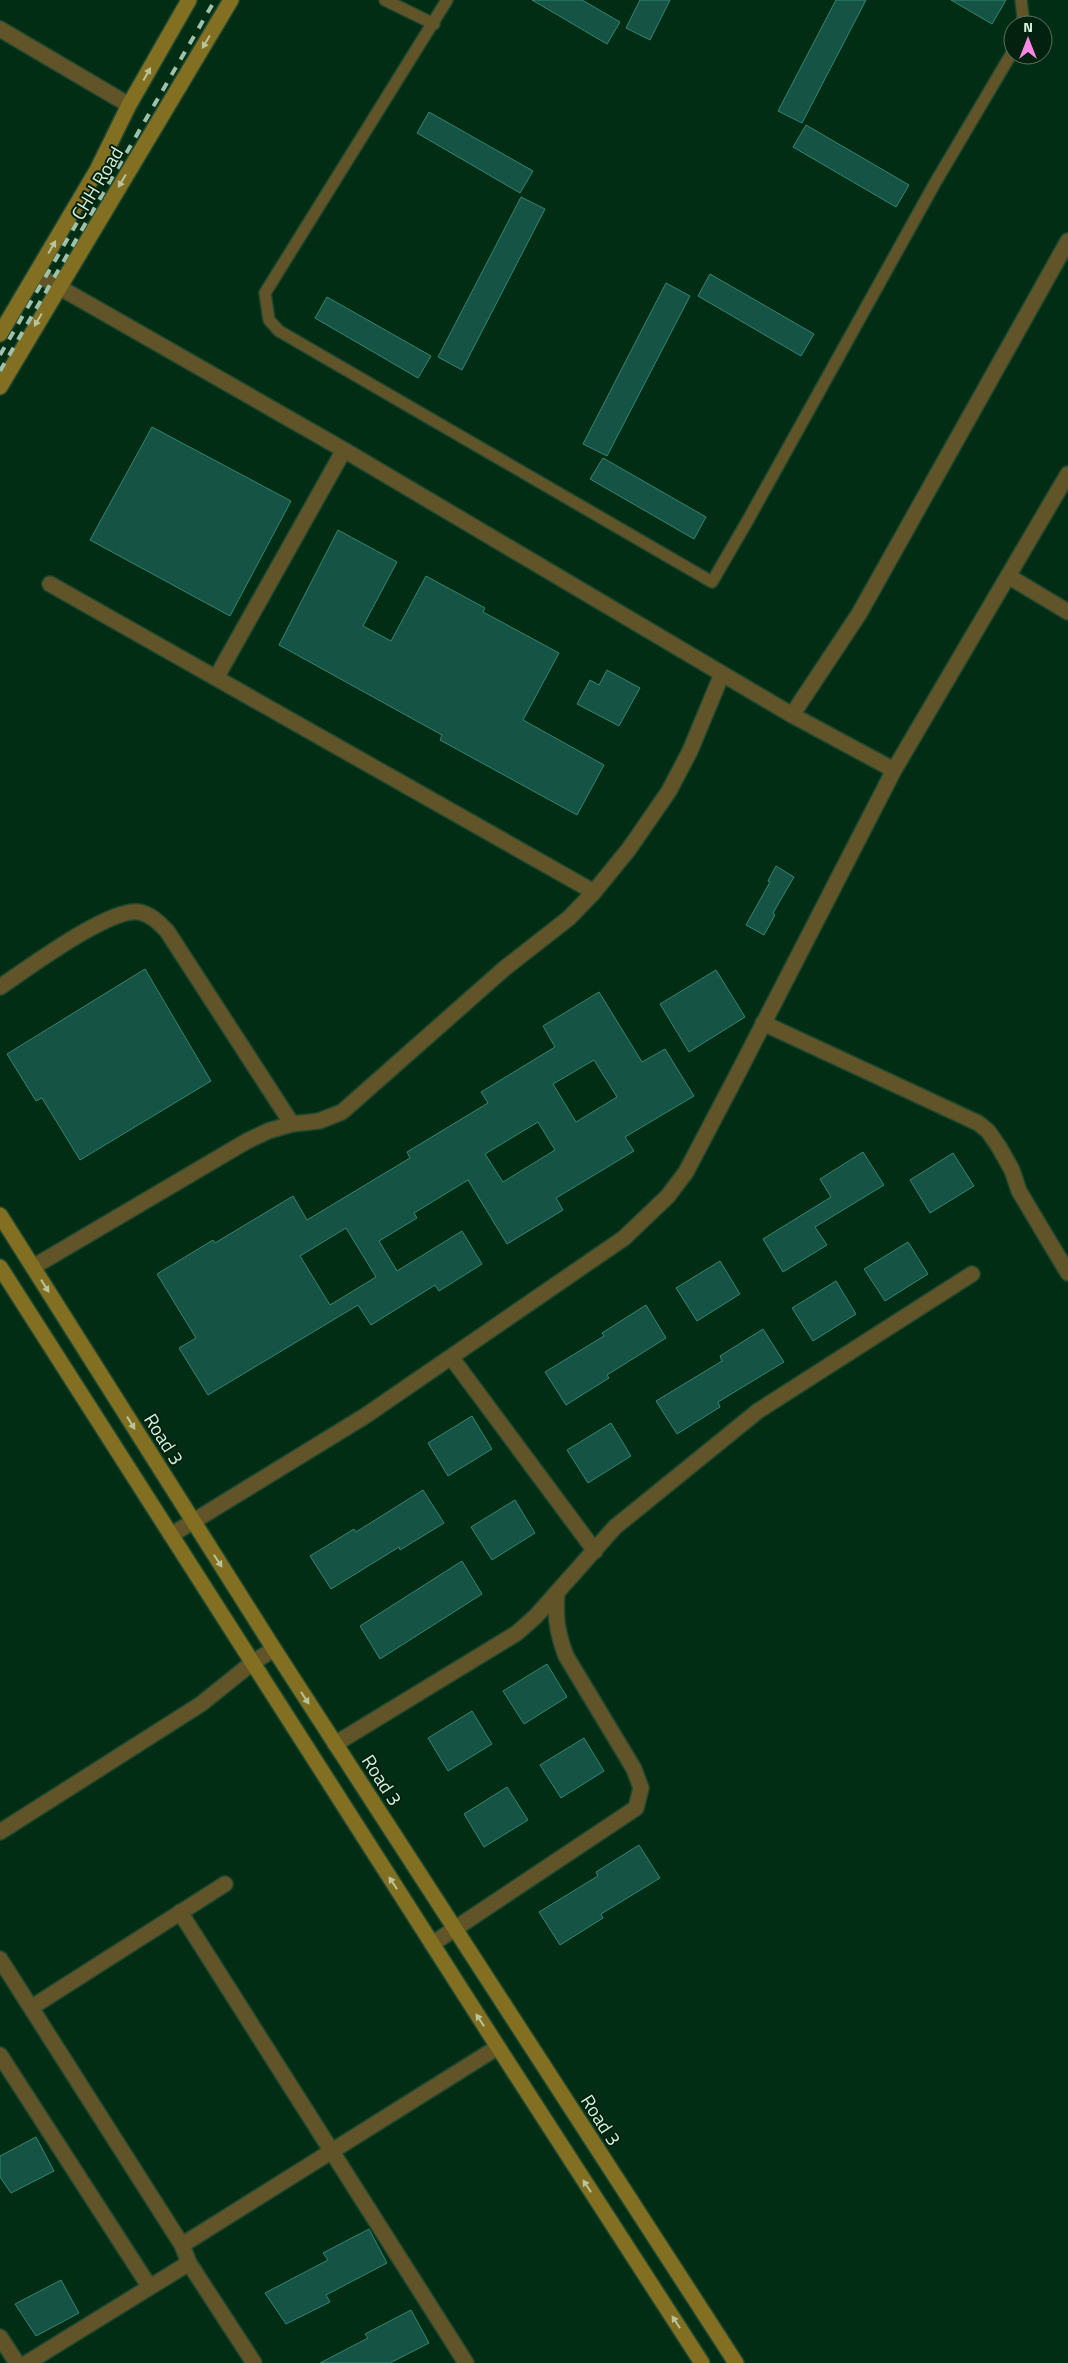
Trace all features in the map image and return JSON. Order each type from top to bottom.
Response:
[{"type":"street","points":[[0,334],[97,170],[129,106],[189,0]]},
{"type":"street","name":"CHH Road","points":[[0,387],[231,0]]},
{"type":"street","points":[[0,29],[129,106]]},
{"type":"street","points":[[792,716],[859,614],[1068,241]]},
{"type":"street","points":[[36,274],[344,450],[792,716],[894,770]]},
{"type":"street","points":[[216,678],[344,450]]},
{"type":"street","points":[[171,1534],[366,1416],[624,1238],[668,1196],[686,1172],[894,770],[1068,474]]},
{"type":"street","points":[[1008,576],[1068,612]]},
{"type":"street","points":[[50,584],[594,892]]},
{"type":"street","points":[[33,1267],[247,1141],[268,1131],[292,1124],[319,1121],[342,1112],[505,968],[569,918],[594,892],[629,849],[669,791],[690,751],[722,674]]},
{"type":"street","points":[[0,987],[113,916],[137,912],[154,918],[167,932],[292,1124]]},
{"type":"street","points":[[763,1023],[978,1122],[988,1131],[999,1147],[1012,1170],[1019,1191],[1068,1273]]},
{"type":"street","name":"Road 3","points":[[0,1215],[274,1649],[736,2363]]},
{"type":"street","points":[[0,1267],[702,2363]]},
{"type":"street","points":[[335,1744],[517,1633],[536,1616],[615,1527],[758,1411],[972,1274]]},
{"type":"street","points":[[451,1357],[595,1551]]},
{"type":"street","points":[[432,1944],[453,1928],[636,1808],[641,1788],[634,1769],[566,1656],[555,1618],[557,1592]]},
{"type":"street","points":[[0,1832],[201,1704],[252,1663],[274,1649]]},
{"type":"street","points":[[32,2007],[225,1884]]},
{"type":"street","points":[[180,1912],[466,2363]]},
{"type":"street","points":[[0,1959],[182,2245],[189,2263],[254,2363]]},
{"type":"street","points":[[182,2245],[498,2047]]},
{"type":"street","points":[[0,2055],[149,2286]]},
{"type":"street","points":[[27,2363],[189,2263]]},
{"type":"street","points":[[0,2337],[17,2363]]},
{"type":"lane","points":[[386,0],[434,24]]},
{"type":"lane","points":[[447,0],[434,24],[265,293],[268,320],[279,331],[712,582],[753,512],[935,183],[1005,65]]},
{"type":"lane","points":[[1021,0],[1024,15]]},
{"type":"building","points":[[532,0],[582,0],[620,22],[607,44]]},
{"type":"building","points":[[640,0],[670,0],[650,40],[626,28]]},
{"type":"building","points":[[836,0],[866,0],[802,123],[778,111]]},
{"type":"building","points":[[951,0],[1006,0],[992,24]]},
{"type":"building","points":[[429,112],[533,171],[520,193],[417,133]]},
{"type":"building","points":[[806,125],[909,185],[896,207],[793,147]]},
{"type":"building","points":[[521,197],[545,209],[462,370],[438,357]]},
{"type":"building","points":[[710,274],[814,334],[801,356],[698,296]]},
{"type":"building","points":[[666,283],[690,296],[607,456],[583,444]]},
{"type":"building","points":[[327,297],[431,356],[418,378],[315,318]]},
{"type":"building","points":[[152,427],[291,501],[230,616],[90,540]]},
{"type":"building","points":[[603,458],[706,517],[694,539],[590,479]]},
{"type":"building","points":[[338,530],[397,562],[363,626],[391,641],[426,576],[485,608],[483,612],[559,653],[523,720],[604,765],[577,815],[440,740],[442,735],[279,645]]},
{"type":"building","points":[[607,670],[640,688],[619,726],[577,704],[590,680],[599,685]]},
{"type":"building","points":[[776,866],[794,877],[773,913],[775,915],[764,935],[746,925],[770,882],[768,881]]},
{"type":"building","points":[[145,969],[211,1081],[80,1160],[42,1098],[36,1101],[7,1054]]},
{"type":"building","points":[[716,970],[745,1017],[689,1052],[660,1004]]},
{"type":"building","points":[[599,992],[642,1062],[665,1049],[694,1096],[625,1137],[634,1151],[556,1198],[563,1210],[507,1244],[468,1180],[414,1213],[417,1218],[379,1241],[397,1271],[462,1231],[482,1264],[439,1291],[435,1285],[371,1325],[358,1305],[208,1395],[179,1348],[196,1338],[157,1274],[213,1240],[215,1243],[293,1196],[307,1220],[410,1158],[407,1152],[488,1103],[481,1092],[555,1047],[543,1026]],"holes":[[[594,1060],[617,1097],[576,1122],[553,1084]],[[538,1122],[555,1150],[503,1182],[485,1154]],[[346,1228],[376,1277],[330,1305],[300,1256]]]},
{"type":"building","points":[[863,1152],[884,1185],[815,1227],[827,1245],[783,1272],[763,1239],[831,1197],[820,1179]]},
{"type":"building","points":[[953,1153],[974,1186],[930,1213],[910,1180]]},
{"type":"building","points":[[908,1242],[928,1274],[885,1301],[864,1269]]},
{"type":"building","points":[[720,1261],[740,1294],[697,1321],[676,1288]]},
{"type":"building","points":[[836,1281],[856,1314],[813,1341],[792,1308]]},
{"type":"building","points":[[646,1305],[666,1338],[607,1375],[609,1378],[566,1405],[545,1372],[604,1336],[602,1333]]},
{"type":"building","points":[[763,1329],[784,1362],[718,1402],[720,1407],[677,1434],[656,1401],[722,1361],[720,1356]]},
{"type":"building","points":[[472,1416],[492,1449],[448,1476],[428,1443]]},
{"type":"building","points":[[611,1423],[631,1456],[588,1483],[567,1450]]},
{"type":"building","points":[[423,1490],[444,1523],[400,1550],[399,1547],[331,1589],[310,1556],[354,1529],[356,1532]]},
{"type":"building","points":[[515,1500],[535,1533],[492,1560],[471,1527]]},
{"type":"building","points":[[462,1561],[482,1594],[380,1659],[360,1626]]},
{"type":"building","points":[[547,1664],[567,1697],[524,1724],[503,1691]]},
{"type":"building","points":[[472,1711],[492,1744],[448,1771],[428,1738]]},
{"type":"building","points":[[584,1738],[604,1771],[561,1798],[540,1765]]},
{"type":"building","points":[[507,1787],[528,1820],[484,1847],[464,1814]]},
{"type":"building","points":[[639,1845],[660,1878],[601,1914],[603,1918],[560,1945],[539,1912],[598,1876],[596,1872]]},
{"type":"building","points":[[36,2137],[54,2171],[11,2193],[0,2177],[0,2156]]},
{"type":"building","points":[[369,2229],[387,2263],[326,2295],[330,2302],[286,2324],[265,2293],[328,2260],[323,2253]]},
{"type":"building","points":[[61,2280],[79,2313],[36,2336],[15,2304]]},
{"type":"building","points":[[411,2310],[429,2343],[390,2363],[320,2363],[368,2338],[365,2334]]},
{"type":"railway","points":[[0,371],[215,0]]},
{"type":"railway","points":[[0,355],[78,221]]}]
